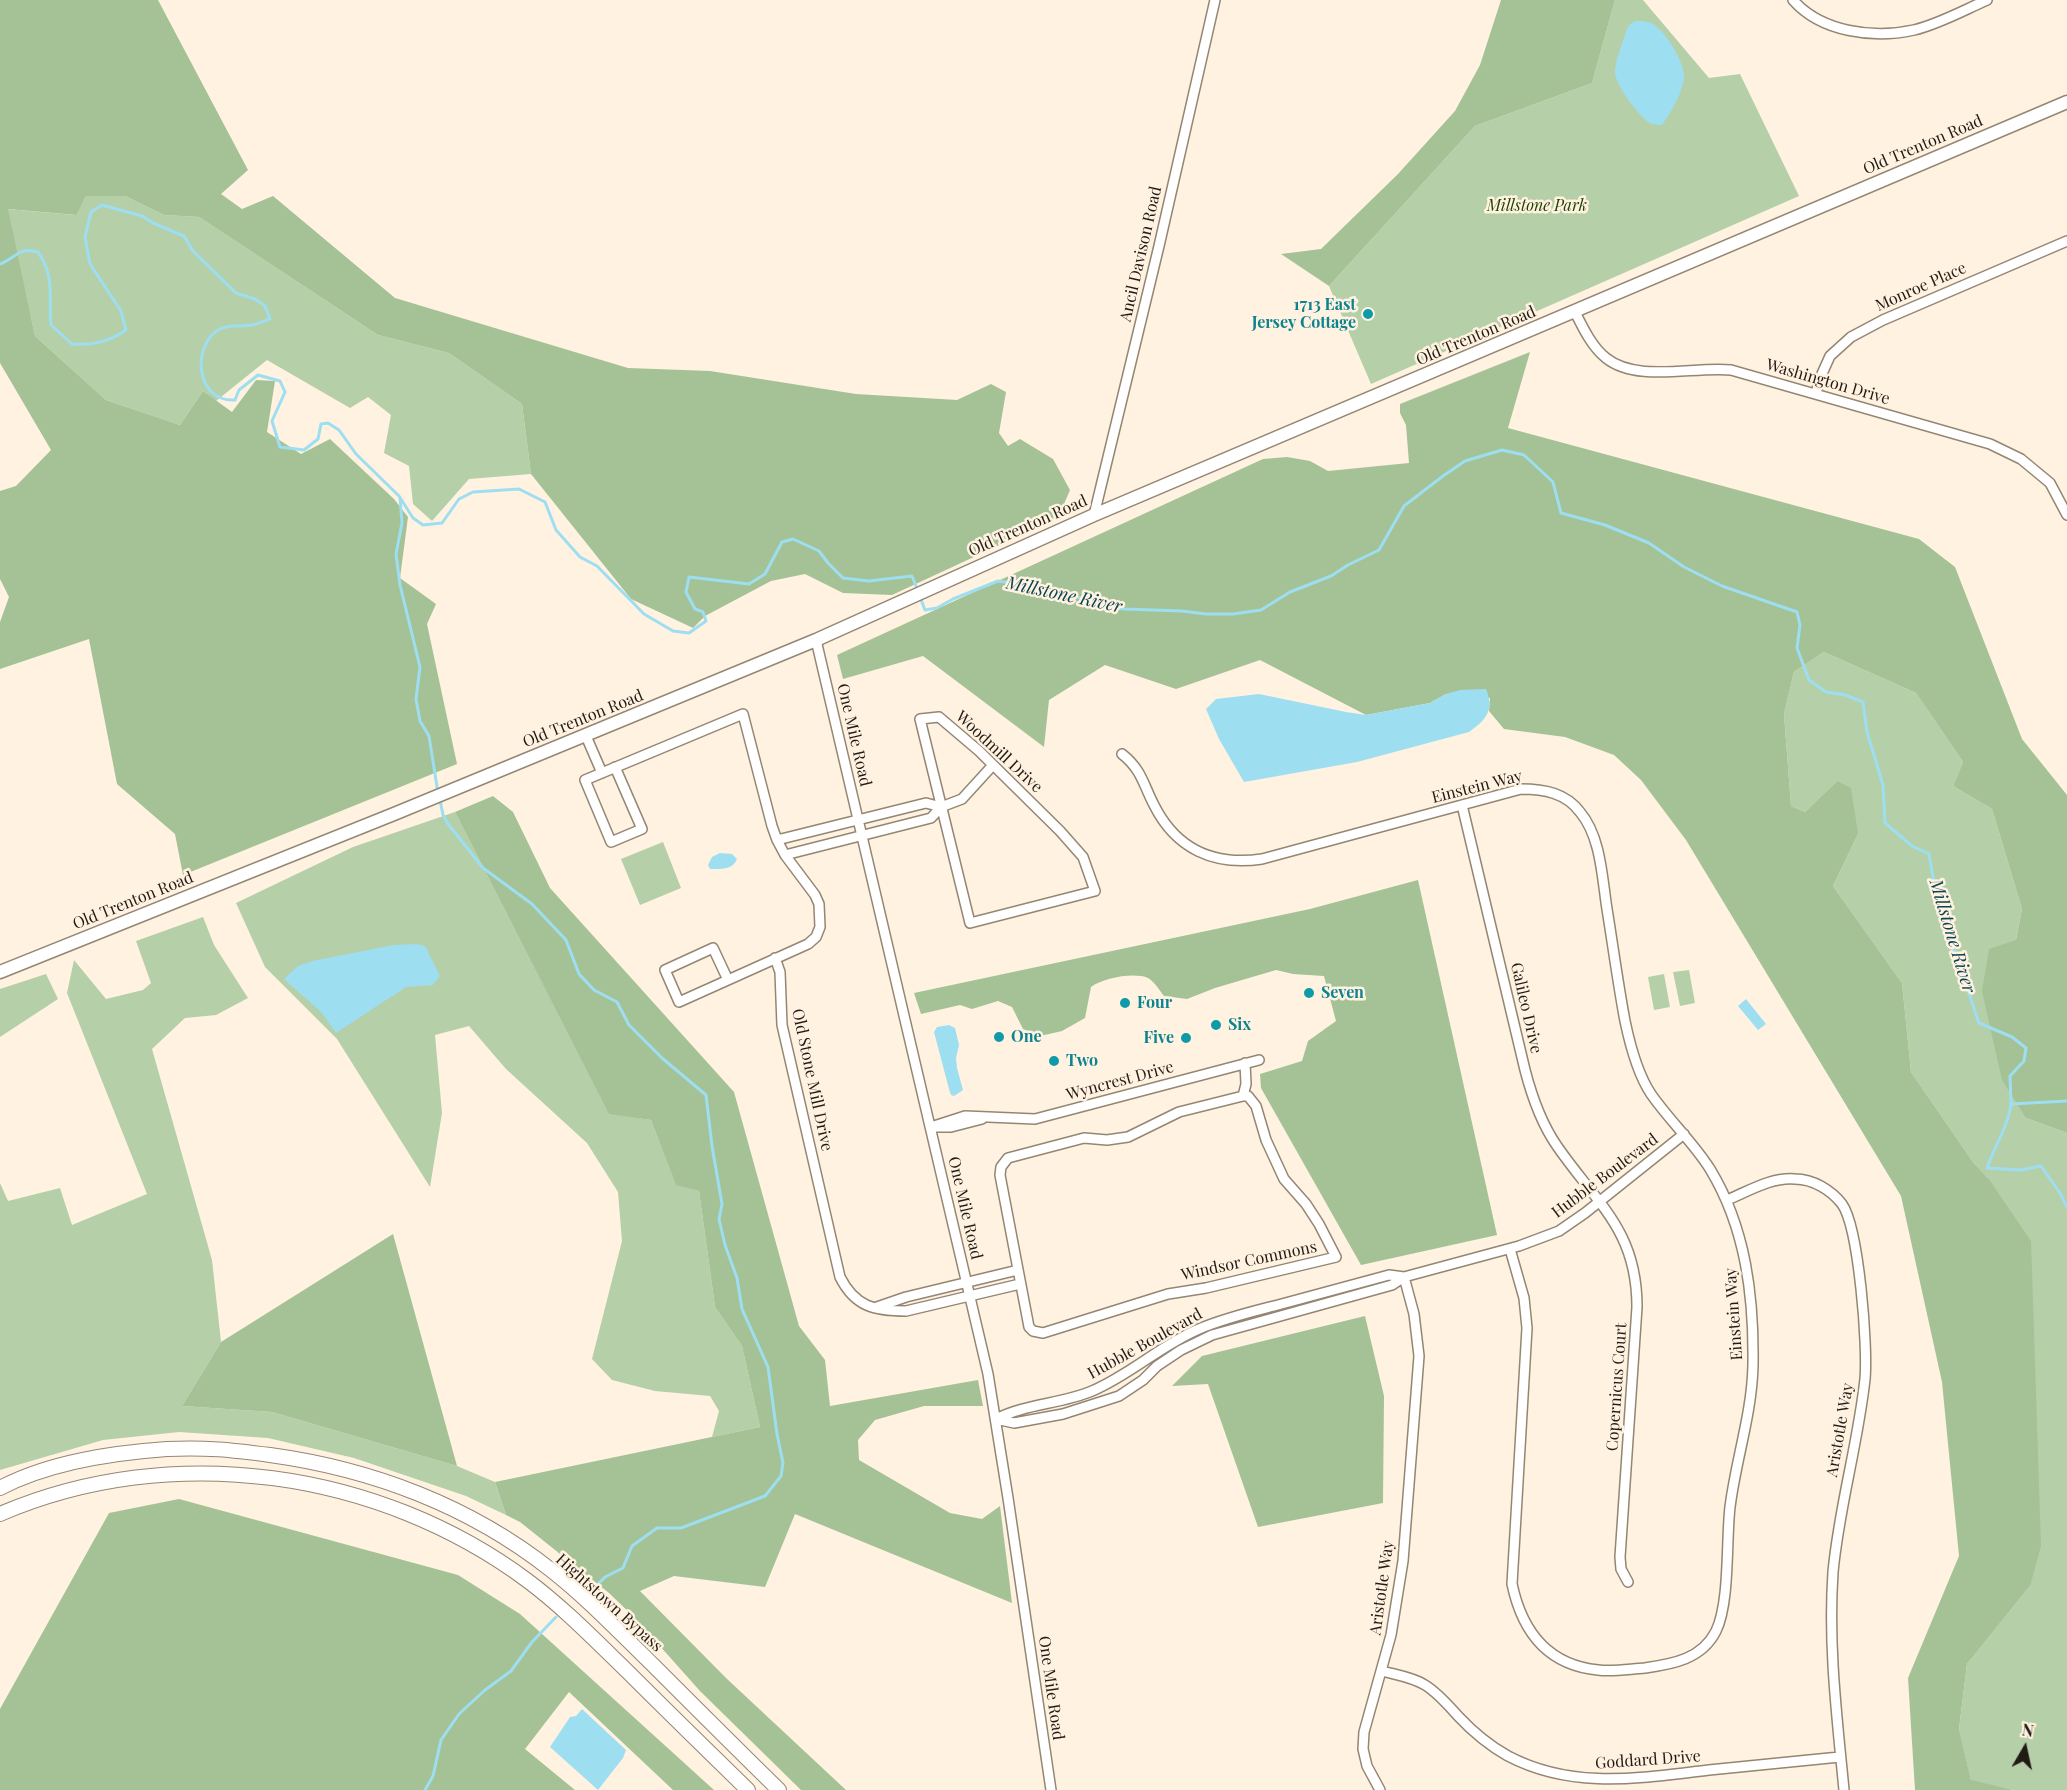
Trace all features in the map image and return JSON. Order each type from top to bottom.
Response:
[{"type":"highway","name":"Hightstown Bypass","points":[[0,1488],[17,1479],[100,1457],[195,1447],[224,1448],[323,1463],[361,1473],[425,1496],[482,1524],[550,1570],[610,1623],[779,1790]]},
{"type":"highway","points":[[0,1514],[40,1499],[104,1483],[141,1477],[197,1473],[234,1474],[300,1482],[381,1503],[450,1533],[528,1581],[573,1619],[747,1790]]},
{"type":"highway","points":[[0,1483],[17,1479]]},
{"type":"main road","name":"Old Trenton Road","points":[[0,972],[457,789],[816,640],[1094,515],[2067,102]]},
{"type":"street","name":"Ancil Davison Road","points":[[1094,515],[1160,246],[1215,0]]},
{"type":"street","points":[[1792,0],[1813,18],[1843,30],[1876,33],[1914,30],[1987,0]]},
{"type":"street","name":"Monroe Place","points":[[1816,393],[1830,356],[1851,337],[1883,320],[2067,241]]},
{"type":"street","name":"Washington Drive","points":[[1575,312],[1595,347],[1608,360],[1626,369],[1645,372],[1731,370],[1990,444],[2021,459],[2050,483],[2067,514]]},
{"type":"street","name":"One Mile Road","points":[[816,640],[931,1127],[996,1419],[1050,1790]]},
{"type":"street","points":[[615,767],[642,829],[611,842],[585,780],[615,767],[743,714],[777,840],[785,855],[815,895],[821,910],[821,919],[816,937],[801,947],[775,958],[728,980],[679,1002],[665,970],[713,948],[728,980]]},
{"type":"street","name":"Woodmill Drive","points":[[939,717],[993,765],[1083,857],[1095,891],[970,923],[920,719],[939,717]]},
{"type":"street","points":[[586,736],[602,773]]},
{"type":"street","name":"Einstein Way","points":[[1122,754],[1143,777],[1156,809],[1175,834],[1201,855],[1218,859],[1243,861],[1262,859],[1521,789],[1539,789],[1566,799],[1579,810],[1589,824],[1595,840],[1603,882],[1625,1022],[1637,1064],[1651,1094],[1708,1167],[1727,1200],[1739,1234],[1749,1284],[1753,1362],[1750,1404],[1733,1490],[1722,1612],[1710,1640],[1688,1659],[1676,1663],[1618,1671],[1582,1668],[1548,1650],[1530,1632],[1522,1620],[1512,1584],[1527,1314],[1510,1249]]},
{"type":"street","points":[[785,855],[931,818],[941,807],[962,799],[993,765]]},
{"type":"street","points":[[777,840],[926,803],[941,807]]},
{"type":"street","name":"Galileo Drive","points":[[1462,805],[1531,1092],[1556,1145],[1599,1202]]},
{"type":"street","name":"Old Stone Mill Drive","points":[[775,958],[780,972],[782,1025],[840,1277],[851,1296],[861,1303],[888,1311],[906,1311],[970,1296]]},
{"type":"street","name":"Wyncrest Drive","points":[[931,1127],[951,1127],[987,1118],[1035,1119],[1259,1060]]},
{"type":"street","points":[[1243,1096],[1246,1084],[1245,1063]]},
{"type":"street","name":"Windsor Commons","points":[[1243,1096],[1248,1096],[1256,1106],[1266,1140],[1284,1179],[1306,1204],[1336,1257],[1206,1288],[1168,1294],[1043,1333],[1033,1331],[1029,1327],[1000,1175],[1001,1167],[1008,1158],[1084,1138],[1107,1140],[1128,1137],[1179,1112],[1243,1096]]},
{"type":"street","name":"Hubble Boulevard","points":[[996,1419],[1014,1423],[1091,1406],[1119,1396],[1181,1350],[1212,1335],[1392,1285],[1404,1277],[1510,1249],[1559,1231],[1684,1134]]},
{"type":"street","name":"Aristotle Way","points":[[1727,1200],[1778,1179],[1813,1182],[1826,1189],[1842,1205],[1852,1230],[1865,1343],[1865,1376],[1862,1406],[1838,1523],[1833,1573],[1832,1671],[1844,1790]]},
{"type":"street","name":"Copernicus Court","points":[[1599,1202],[1614,1219],[1625,1242],[1634,1267],[1637,1289],[1620,1557],[1628,1582]]},
{"type":"street","points":[[877,1307],[906,1297],[1017,1270]]},
{"type":"street","name":"Hubble Boulevard","points":[[996,1419],[1012,1411],[1067,1401],[1094,1391],[1197,1329],[1229,1318],[1389,1275],[1404,1277]]},
{"type":"street","name":"Aristotle Way","points":[[1380,1790],[1367,1766],[1363,1749],[1364,1732],[1382,1671],[1403,1561],[1419,1356],[1414,1314],[1404,1277]]},
{"type":"street","points":[[970,1296],[1020,1284]]},
{"type":"street","name":"Goddard Drive","points":[[1382,1671],[1424,1684],[1436,1692],[1459,1718],[1487,1742],[1517,1760],[1557,1775],[1592,1780],[1629,1779],[1840,1756]]},
{"type":"green space","points":[[0,0],[158,0],[248,170],[221,194],[242,209],[273,196],[395,298],[628,368],[710,371],[856,394],[957,400],[991,384],[1006,392],[999,433],[1008,446],[1020,439],[1053,459],[1070,490],[1058,518],[892,595],[843,593],[805,574],[771,581],[705,616],[693,628],[631,599],[531,474],[522,404],[449,353],[378,335],[199,217],[164,215],[125,196],[86,196],[76,215],[8,209],[35,336],[106,400],[180,425],[203,391],[232,412],[256,380],[275,381],[267,432],[301,454],[330,439],[394,499],[408,517],[400,578],[436,604],[427,624],[457,764],[183,875],[175,834],[117,784],[89,639],[0,669],[0,622],[9,597],[0,579],[0,491],[16,486],[51,450],[0,363]]},
{"type":"green space","points":[[1501,0],[1615,0],[1592,83],[1475,126],[1329,286],[1281,254],[1321,249],[1398,174],[1455,111],[1480,65]]},
{"type":"green space","name":"Millstone Park","points":[[1615,0],[1643,0],[1709,78],[1740,74],[1799,196],[1371,384],[1329,286],[1475,126],[1592,83]]},
{"type":"green space","points":[[86,196],[125,196],[164,215],[199,217],[378,335],[449,353],[522,404],[531,474],[469,479],[432,521],[413,504],[409,466],[384,453],[391,415],[368,397],[350,408],[267,360],[216,401],[203,391],[180,425],[106,400],[35,336],[7,209],[75,215]]},
{"type":"green space","points":[[1530,352],[1508,428],[1919,539],[1955,567],[2022,739],[2067,795],[2067,1133],[2026,1118],[2002,1080],[1982,991],[1989,949],[2016,940],[2022,909],[1992,809],[1953,786],[1963,762],[1916,693],[1824,652],[1794,672],[1784,714],[1791,806],[1805,812],[1837,781],[1851,788],[1858,834],[1833,886],[1902,983],[1911,1072],[2031,1241],[2041,1546],[2030,1586],[1967,1664],[1959,1729],[1971,1780],[2014,1790],[1915,1790],[1908,1678],[1959,1556],[1942,1382],[1901,1196],[1686,840],[1641,780],[1614,755],[1565,737],[1504,729],[1489,711],[1490,698],[1446,694],[1430,703],[1366,715],[1260,660],[1176,689],[1105,665],[1049,700],[1044,747],[923,656],[843,679],[837,655],[1263,459],[1287,457],[1310,461],[1328,471],[1409,463],[1406,425],[1400,413],[1400,404]]},
{"type":"green space","points":[[1824,652],[1916,693],[1963,762],[1953,786],[1992,809],[2022,909],[2016,940],[2026,1118],[2067,1133],[2067,1790],[2014,1790],[1971,1781],[1959,1729],[1967,1664],[2030,1586],[1988,1178],[1973,1162],[1911,1072],[1902,983],[1833,886],[1858,834],[1837,781],[1805,812],[1791,806],[1784,714],[1794,672]]},
{"type":"green space","points":[[493,796],[513,812],[550,888],[734,1092],[799,1326],[825,1360],[830,1406],[978,1380],[983,1406],[924,1406],[875,1420],[858,1440],[859,1460],[950,1513],[982,1519],[1000,1506],[1012,1603],[795,1514],[765,1587],[674,1576],[640,1591],[726,1678],[846,1790],[801,1790],[700,1691],[634,1617],[609,1593],[520,1522],[506,1515],[495,1482],[760,1427],[742,1346],[715,1307],[699,1191],[676,1185],[651,1120],[609,1114],[455,812]]},
{"type":"green space","points":[[455,812],[609,1113],[651,1120],[676,1184],[699,1191],[715,1307],[742,1346],[760,1427],[712,1437],[719,1411],[710,1396],[655,1391],[612,1380],[592,1359],[622,1241],[618,1192],[587,1143],[506,1069],[469,1026],[435,1035],[442,1113],[430,1187],[337,1039],[265,967],[236,903],[353,847]]},
{"type":"green space","points":[[663,842],[681,888],[640,905],[621,859]]},
{"type":"green space","points":[[1418,880],[1497,1235],[1361,1265],[1261,1088],[1260,1074],[1302,1061],[1308,1041],[1336,1021],[1324,976],[1293,974],[1276,970],[1187,999],[1164,996],[1155,984],[1142,976],[1119,977],[1091,987],[1085,1018],[1062,1031],[1040,1036],[1023,1029],[1012,1007],[998,1001],[972,1009],[960,1005],[921,1014],[914,993],[1310,909]]},
{"type":"green space","points":[[203,917],[214,945],[248,998],[216,1015],[185,1018],[152,1049],[212,1260],[221,1342],[182,1406],[272,1412],[457,1466],[495,1482],[506,1515],[466,1496],[354,1458],[268,1438],[179,1432],[103,1440],[0,1470],[0,1183],[8,1201],[60,1188],[72,1225],[147,1194],[67,993],[74,960],[106,999],[143,990],[151,983],[136,941]]},
{"type":"green space","points":[[1689,970],[1695,1003],[1680,1006],[1673,972]]},
{"type":"green space","points":[[46,974],[58,999],[0,1037],[0,989]]},
{"type":"green space","points":[[1664,974],[1670,1007],[1654,1010],[1648,977]]},
{"type":"green space","points":[[393,1234],[457,1466],[272,1412],[182,1406],[221,1342]]},
{"type":"green space","points":[[1365,1316],[1384,1396],[1383,1503],[1258,1527],[1208,1384],[1172,1386],[1202,1356]]},
{"type":"green space","points":[[179,1499],[458,1575],[520,1614],[714,1790],[673,1790],[569,1692],[525,1749],[575,1790],[0,1790],[0,1709],[109,1513]]},
{"type":"water","points":[[1635,21],[1649,22],[1661,31],[1671,44],[1684,73],[1681,91],[1662,125],[1652,124],[1644,118],[1627,98],[1616,77],[1617,60],[1627,29]]},
{"type":"water","points":[[1486,689],[1489,696],[1489,709],[1484,719],[1469,732],[1357,762],[1244,782],[1219,739],[1206,709],[1216,699],[1259,694],[1366,715],[1430,703],[1446,694],[1460,690]]},
{"type":"water","points":[[720,853],[732,854],[737,859],[730,867],[710,869],[708,865],[712,857]]},
{"type":"water","points":[[394,945],[425,946],[440,976],[433,985],[406,987],[336,1033],[321,1012],[284,979],[298,966],[312,961]]},
{"type":"water","points":[[1746,999],[1766,1024],[1758,1030],[1738,1006]]},
{"type":"water","points":[[949,1025],[955,1028],[959,1045],[956,1058],[963,1090],[954,1096],[951,1095],[949,1089],[934,1032],[937,1027]]},
{"type":"water","points":[[582,1709],[626,1750],[623,1758],[598,1790],[550,1747],[570,1717],[576,1716]]},
{"type":"waterway","name":"Millstone River","points":[[0,264],[26,250],[38,252],[44,261],[49,279],[51,325],[72,344],[94,343],[107,340],[126,330],[121,311],[90,264],[85,237],[91,212],[102,205],[142,216],[184,236],[193,251],[236,293],[255,299],[265,306],[270,319],[252,325],[224,327],[211,336],[202,358],[202,371],[211,392],[221,398],[235,400],[239,390],[258,375],[280,381],[285,392],[272,421],[280,447],[304,450],[318,439],[321,424],[328,423],[339,430],[356,454],[399,496],[413,518],[423,525],[442,523],[459,499],[473,492],[519,489],[545,502],[556,530],[580,557],[597,566],[644,614],[673,631],[689,633],[706,621],[703,612],[695,609],[686,592],[689,577],[749,584],[765,574],[782,542],[793,539],[819,551],[843,578],[869,581],[912,576],[918,591]]},
{"type":"waterway","name":"Millstone River","points":[[920,597],[925,610],[937,608],[998,581],[1050,589],[1124,609],[1206,614],[1233,614],[1261,610],[1290,592],[1331,576],[1379,550],[1404,506],[1465,461],[1502,450],[1524,455],[1553,482],[1561,513],[1605,525],[1649,543],[1684,567],[1722,586],[1797,612],[1800,625],[1797,648],[1809,680],[1826,692],[1845,695],[1863,702],[1867,732],[1883,785],[1885,823],[1912,846],[1929,854],[1937,900],[1979,1023],[2012,1037],[2026,1048],[2024,1061],[2010,1076],[2011,1104],[2067,1101]]},
{"type":"waterway","points":[[400,498],[402,523],[396,554],[400,585],[420,667],[416,699],[420,721],[429,736],[438,793]]},
{"type":"waterway","points":[[440,800],[443,815],[448,824],[483,868],[532,904],[566,940],[579,974],[594,990],[617,1002],[629,1025],[662,1058],[706,1095],[722,1204],[719,1219],[725,1245],[737,1278],[742,1309],[768,1367],[783,1463],[781,1476],[765,1496],[681,1528],[657,1528],[632,1546],[623,1568],[605,1577],[592,1590]]},
{"type":"waterway","points":[[2011,1104],[2007,1121],[1987,1168],[2021,1170],[2041,1166],[2067,1207]]},
{"type":"waterway","points":[[425,1790],[433,1776],[441,1740],[459,1714],[485,1690],[511,1671],[532,1642],[556,1617]]},
{"type":"place","name":"1713 East Jersey Cottage","points":[[1368,314]]},
{"type":"place","name":"Seven","points":[[1309,993]]},
{"type":"place","name":"Four","points":[[1125,1003]]},
{"type":"place","name":"Six","points":[[1216,1025]]},
{"type":"place","name":"One","points":[[999,1037]]},
{"type":"place","name":"Five","points":[[1186,1038]]},
{"type":"place","name":"Two","points":[[1054,1061]]}]
